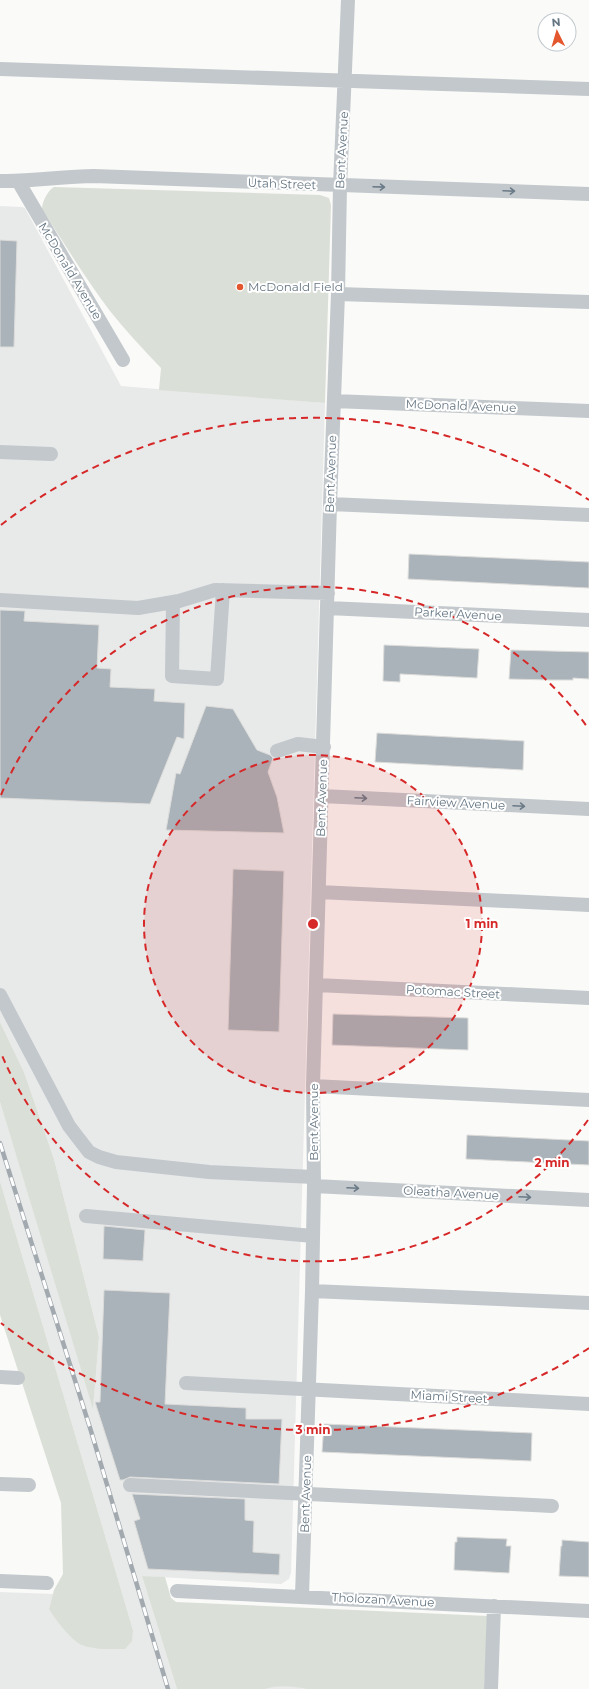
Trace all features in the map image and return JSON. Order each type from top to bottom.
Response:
[{"type":"street","name":"Bent Avenue","points":[[302,1596],[312,1291],[314,1182],[313,1086],[330,504],[338,294],[340,186],[348,0]]},
{"type":"street","points":[[0,69],[589,89]]},
{"type":"street","name":"Utah Street","points":[[0,181],[81,176],[589,194]]},
{"type":"street","name":"McDonald Avenue","points":[[18,181],[122,360]]},
{"type":"street","points":[[338,294],[589,302]]},
{"type":"street","name":"McDonald Avenue","points":[[334,400],[589,411]]},
{"type":"street","points":[[0,452],[51,454]]},
{"type":"street","points":[[330,504],[589,515]]},
{"type":"street","points":[[0,600],[138,608],[173,602],[215,590],[328,593]]},
{"type":"street","points":[[173,602],[172,676],[217,679],[223,590]]},
{"type":"street","name":"Parker Avenue","points":[[328,608],[589,620]]},
{"type":"street","points":[[277,751],[298,744],[324,747]]},
{"type":"street","name":"Fairview Avenue","points":[[322,796],[589,809]]},
{"type":"street","points":[[319,892],[589,905]]},
{"type":"street","name":"Potomac Street","points":[[317,985],[589,998]]},
{"type":"street","name":"Oleatha Avenue","points":[[0,995],[69,1126],[89,1152],[99,1157],[116,1162],[314,1182],[589,1200]]},
{"type":"street","points":[[313,1086],[589,1100]]},
{"type":"street","points":[[86,1216],[313,1236]]},
{"type":"street","points":[[312,1291],[589,1303]]},
{"type":"street","points":[[0,1377],[18,1378]]},
{"type":"street","name":"Miami Street","points":[[186,1383],[589,1404]]},
{"type":"street","points":[[0,1484],[29,1485]]},
{"type":"street","points":[[130,1485],[552,1506]]},
{"type":"street","points":[[0,1581],[47,1584]]},
{"type":"street","name":"Tholozan Avenue","points":[[177,1591],[589,1611]]},
{"type":"street","points":[[491,1689],[494,1606]]},
{"type":"shaded area","points":[[54,187],[320,195],[329,198],[331,205],[325,403],[159,390],[161,368],[128,333],[101,299],[42,209],[46,196]]},
{"type":"shaded area","points":[[0,206],[25,208],[121,386],[325,403],[291,1573],[289,1579],[281,1584],[142,1576],[177,1689],[0,1689],[0,1592],[53,1594],[49,1609],[133,1630],[0,1181],[0,1102],[93,1407],[99,1337],[54,1159],[24,1072],[0,1022]]},
{"type":"shaded area","points":[[0,1022],[24,1072],[54,1159],[99,1337],[93,1409],[0,1102]]},
{"type":"shaded area","points":[[0,1181],[133,1630],[132,1641],[125,1649],[87,1647],[82,1645],[68,1634],[49,1609],[54,1590],[63,1574],[61,1503],[0,1315]]},
{"type":"shaded area","points":[[142,1576],[165,1577],[171,1598],[176,1602],[488,1616],[484,1689],[306,1689],[285,1686],[265,1689],[177,1689]]},
{"type":"shaded area","points":[[289,1685],[306,1689],[265,1689],[274,1686]]},
{"type":"building","points":[[0,240],[17,241],[14,347],[0,347]]},
{"type":"building","points":[[409,554],[589,562],[589,588],[408,579]]},
{"type":"building","points":[[0,610],[25,611],[24,621],[99,625],[97,668],[111,669],[110,687],[155,689],[154,701],[185,703],[184,739],[177,737],[150,804],[0,798]]},
{"type":"building","points":[[384,645],[479,649],[477,678],[400,674],[400,682],[383,681]]},
{"type":"building","points":[[511,650],[589,652],[589,679],[509,679]]},
{"type":"building","points":[[206,706],[233,709],[257,750],[270,755],[273,758],[268,772],[277,797],[284,833],[166,830],[176,773],[180,774]]},
{"type":"building","points":[[377,733],[524,741],[523,770],[375,762]]},
{"type":"building","points":[[233,869],[284,871],[279,1032],[228,1030]]},
{"type":"building","points":[[333,1014],[468,1018],[468,1050],[332,1045]]},
{"type":"building","points":[[467,1135],[589,1141],[589,1165],[466,1159]]},
{"type":"building","points":[[104,1226],[145,1230],[143,1261],[103,1259]]},
{"type":"building","points":[[104,1290],[170,1293],[165,1404],[246,1408],[246,1419],[282,1419],[279,1484],[130,1477],[120,1480],[95,1402],[100,1402]]},
{"type":"building","points":[[324,1424],[532,1433],[531,1461],[322,1452]]},
{"type":"building","points":[[132,1494],[245,1499],[245,1520],[254,1521],[253,1552],[280,1554],[279,1575],[148,1569],[134,1521],[140,1519]]},
{"type":"building","points":[[457,1537],[507,1539],[506,1546],[511,1546],[509,1573],[454,1570],[455,1542],[457,1542]]},
{"type":"building","points":[[562,1540],[589,1542],[589,1577],[559,1576]]},
{"type":"railway","points":[[0,1143],[91,1431],[168,1689]]},
{"type":"place","name":"McDonald Field","points":[[240,287]]}]
